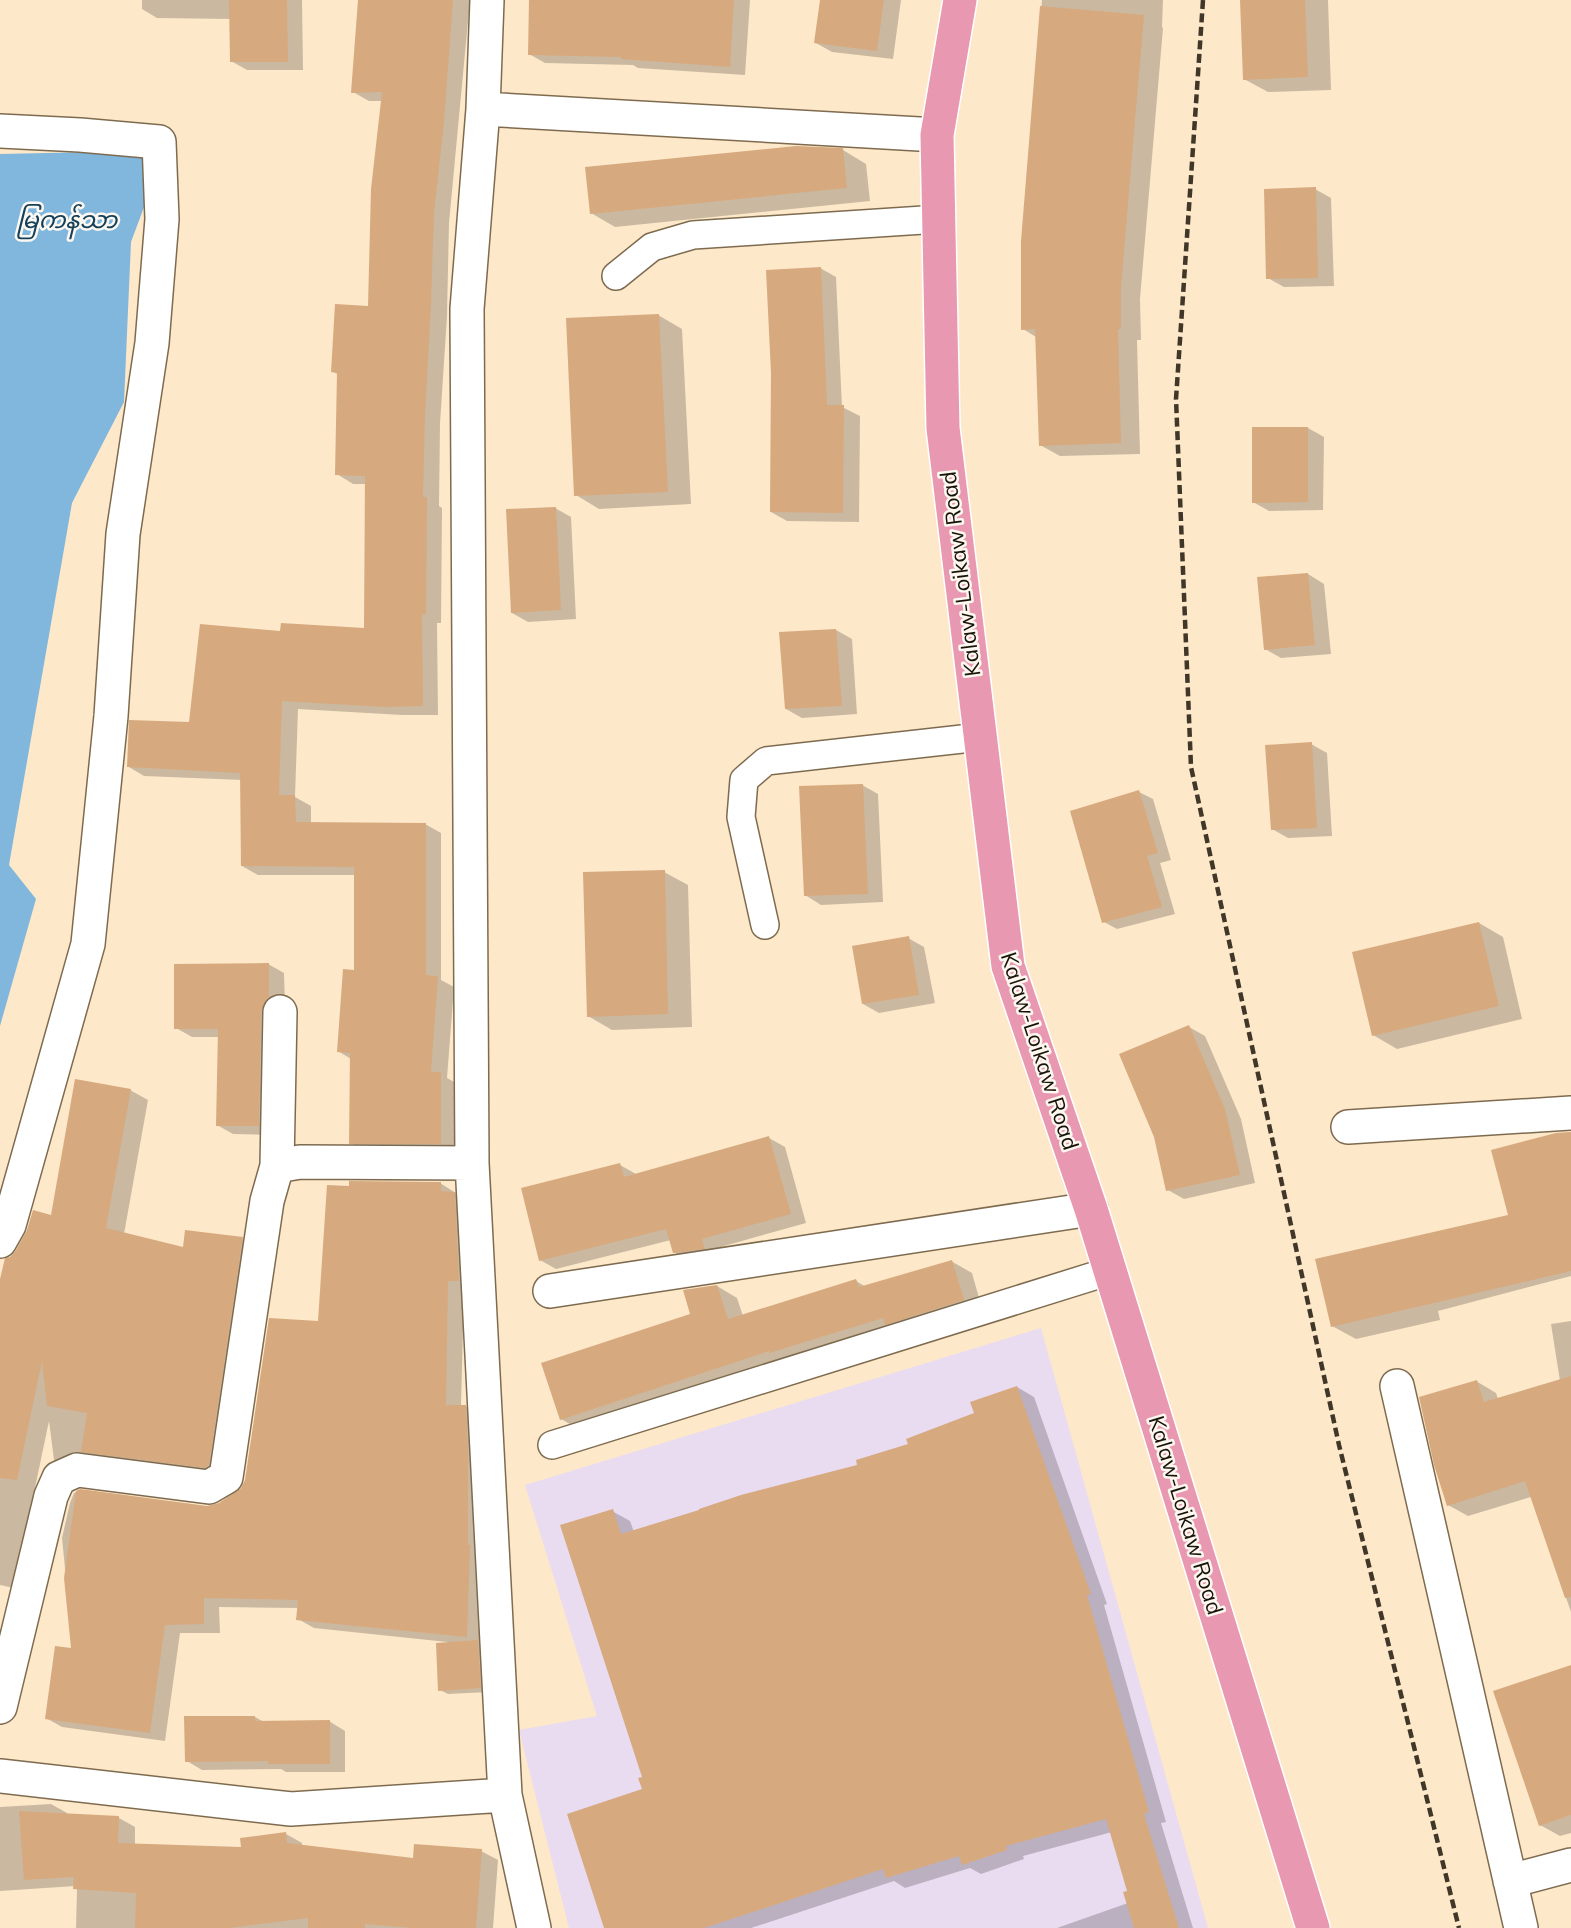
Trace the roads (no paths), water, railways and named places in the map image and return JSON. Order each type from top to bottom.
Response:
[{"type":"main road","name":"Kalaw-Loikaw Road","points":[[960,0],[938,135],[943,428],[1008,966],[1091,1209],[1313,1928]]},
{"type":"street","points":[[487,0],[483,109],[467,309],[472,1163],[505,1795],[534,1928]]},
{"type":"street","points":[[483,109],[938,135]]},
{"type":"street","points":[[0,131],[159,142],[162,219],[152,343],[123,534],[111,716],[88,944],[9,1225],[0,1241]]},
{"type":"street","points":[[0,1707],[51,1496],[59,1478],[77,1470],[209,1487],[226,1477],[267,1201],[277,1166],[280,1012]]},
{"type":"street","points":[[1348,1127],[1571,1113]]},
{"type":"street","points":[[277,1166],[300,1162],[472,1163]]},
{"type":"street","points":[[550,1291],[1091,1209]]},
{"type":"street","points":[[1397,1386],[1521,1928]]},
{"type":"street","points":[[0,1776],[291,1809],[505,1795]]},
{"type":"street","points":[[1510,1881],[1571,1865]]},
{"type":"lane","points":[[616,276],[652,247],[693,235],[939,219]]},
{"type":"lane","points":[[765,925],[741,817],[744,780],[766,761],[980,737]]},
{"type":"lane","points":[[552,1445],[1110,1271]]},
{"type":"water","name":"မြကန်သာ","points":[[142,151],[153,183],[131,242],[124,402],[72,503],[9,865],[36,899],[0,1026],[0,154]]},
{"type":"railway","points":[[1203,0],[1176,399],[1191,767],[1339,1445],[1459,1928]]}]
